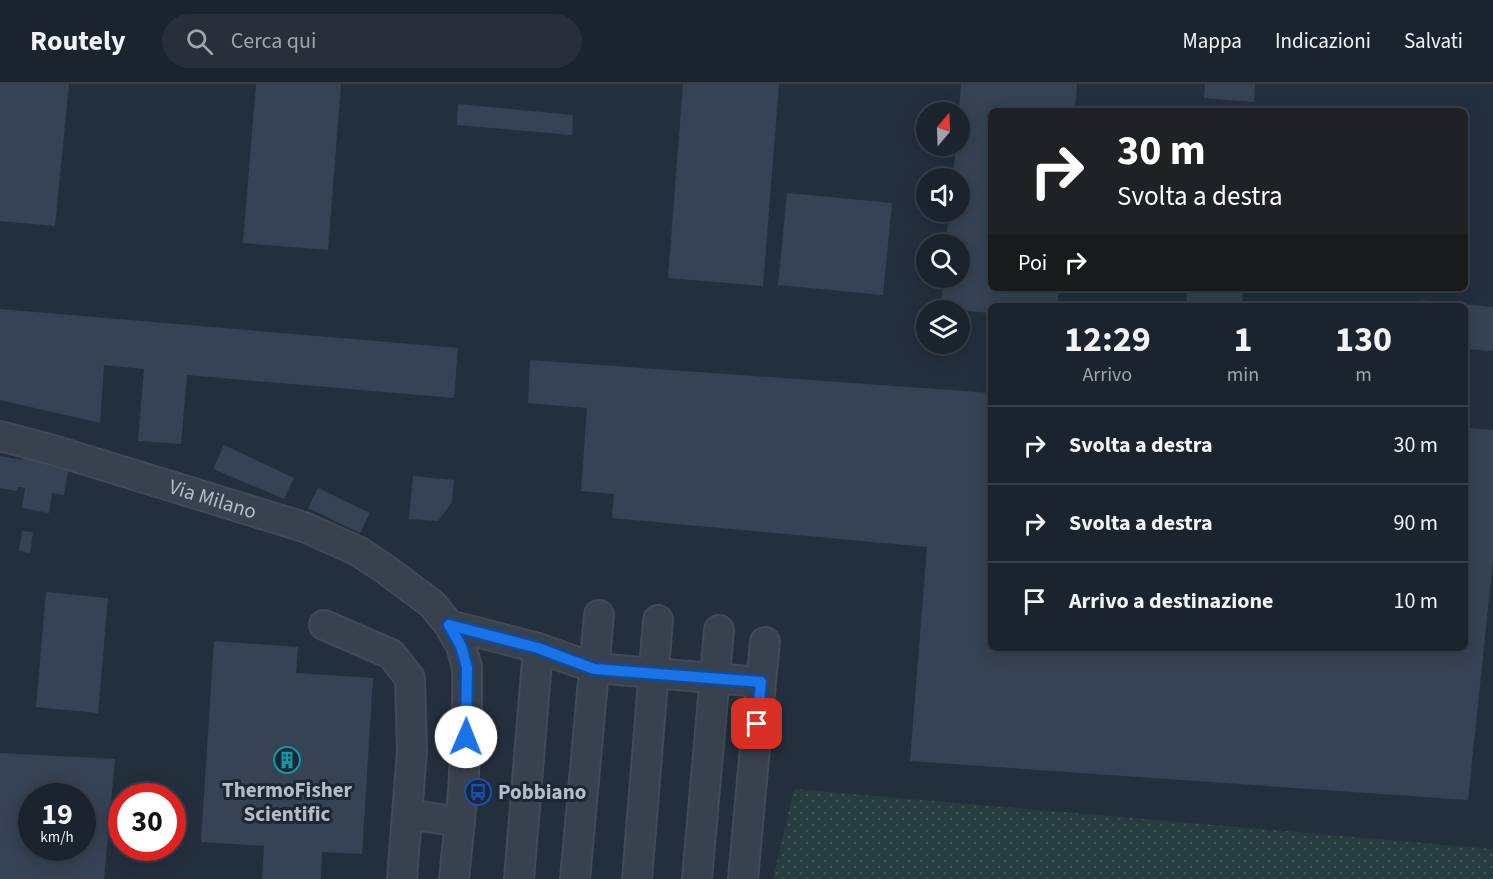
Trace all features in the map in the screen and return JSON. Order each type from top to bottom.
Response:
[{"type":"street","name":"Via Milano","points":[[0,436],[304,527],[358,551],[432,604],[449,625],[461,646],[467,667],[467,719],[454,879]]},
{"type":"street","points":[[575,879],[598,615]]},
{"type":"street","points":[[637,879],[658,620]]},
{"type":"street","points":[[324,625],[391,654],[410,678],[412,751],[402,879]]},
{"type":"street","points":[[449,625],[538,648],[594,669],[761,682]]},
{"type":"street","points":[[697,879],[719,630]]},
{"type":"street","points":[[743,879],[765,642]]},
{"type":"street","points":[[519,879],[538,648]]},
{"type":"street","points":[[407,814],[460,822]]},
{"type":"green space","points":[[794,789],[1493,849],[1493,879],[773,879]]},
{"type":"building","points":[[0,84],[69,84],[55,226],[0,221]]},
{"type":"building","points":[[256,84],[341,84],[328,250],[243,243]]},
{"type":"building","points":[[683,84],[779,84],[763,286],[668,278]]},
{"type":"building","points":[[961,84],[1077,84],[1075,108],[988,108],[988,291],[1059,291],[1057,303],[988,303],[988,313],[970,311],[970,300],[942,300],[942,288],[970,288],[970,234],[947,234],[948,222],[970,222],[970,168],[954,168],[955,156],[970,156],[970,102],[960,102]]},
{"type":"building","points":[[1205,84],[1255,84],[1254,102],[1204,98]]},
{"type":"building","points":[[458,104],[573,115],[572,135],[457,125]]},
{"type":"building","points":[[787,193],[892,203],[883,295],[778,285]]},
{"type":"building","points":[[1188,291],[1243,291],[1242,303],[1186,303]]},
{"type":"building","points":[[1420,300],[1451,303],[1420,303]]},
{"type":"building","points":[[1468,305],[1493,307],[1493,351],[1468,349]]},
{"type":"building","points":[[0,309],[458,348],[454,398],[187,375],[181,444],[138,441],[144,369],[104,365],[100,423],[0,400]]},
{"type":"building","points":[[530,360],[988,393],[988,651],[1468,651],[1468,428],[1493,430],[1493,560],[1468,800],[910,761],[927,547],[612,518],[614,494],[581,491],[587,408],[528,403]]},
{"type":"building","points":[[224,445],[294,478],[284,499],[213,469]]},
{"type":"building","points":[[0,456],[69,464],[64,495],[52,493],[49,513],[22,508],[25,488],[18,487],[17,491],[0,488]]},
{"type":"building","points":[[413,476],[454,480],[452,502],[438,521],[409,519]]},
{"type":"building","points":[[318,488],[370,513],[360,533],[308,508]]},
{"type":"building","points":[[22,531],[33,532],[30,553],[19,551]]},
{"type":"building","points":[[46,592],[108,598],[98,713],[36,707]]},
{"type":"building","name":"ThermoFisher Scientific","points":[[214,641],[298,647],[296,673],[373,678],[362,854],[322,852],[321,879],[262,879],[264,846],[201,842]]},
{"type":"building","points":[[0,753],[115,759],[113,783],[108,783],[108,835],[104,879],[0,879]]},
{"type":"place","name":"ThermoFisher Scientific","points":[[287,760]]},
{"type":"place","name":"Pobbiano","points":[[478,792]]},
{"type":"route","points":[[466,737],[467,667],[461,646],[449,625],[538,648],[594,669],[761,682],[757,724]]}]
